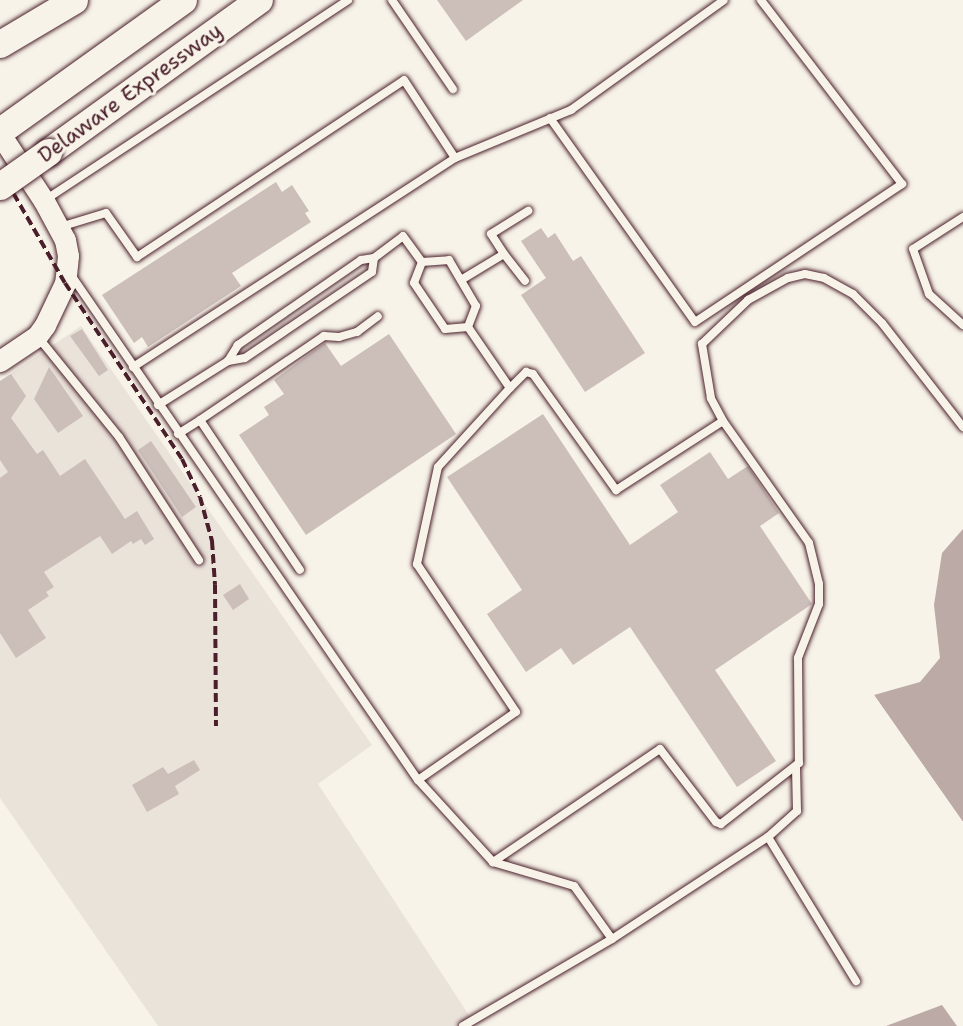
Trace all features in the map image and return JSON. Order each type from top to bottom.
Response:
[{"type":"highway","points":[[0,44],[74,0]]},
{"type":"highway","name":"Delaware Expressway","points":[[7,127],[183,0]]},
{"type":"highway","name":"Delaware Expressway","points":[[0,186],[259,0]]},
{"type":"main road","points":[[0,361],[37,336],[56,308],[67,269],[66,244],[27,174],[7,127]]},
{"type":"lane","points":[[44,201],[348,0]]},
{"type":"lane","points":[[392,0],[453,89]]},
{"type":"lane","points":[[133,367],[455,158],[571,110],[724,0]]},
{"type":"lane","points":[[550,118],[695,322],[902,184],[761,0]]},
{"type":"lane","points":[[58,228],[106,213],[137,257],[404,80],[455,158]]},
{"type":"lane","points":[[525,281],[491,234],[528,211]]},
{"type":"lane","points":[[963,217],[913,249],[929,294],[963,325]]},
{"type":"lane","points":[[228,361],[238,345],[362,260],[374,258],[403,236],[422,262]]},
{"type":"lane","points":[[460,280],[504,254]]},
{"type":"lane","points":[[158,405],[228,361],[245,358],[372,272],[374,258]]},
{"type":"lane","points":[[422,262],[449,260],[476,306],[468,327]]},
{"type":"lane","points":[[422,262],[414,283],[445,329],[468,327]]},
{"type":"lane","points":[[67,269],[158,405],[418,780],[493,862],[574,886],[612,939]]},
{"type":"lane","points":[[463,1026],[612,939],[768,837],[797,811],[798,658],[815,618],[819,584],[809,543],[723,421],[711,398],[702,344],[748,300],[788,278],[805,274],[824,278],[853,294],[882,323],[963,427]]},
{"type":"lane","points":[[178,434],[324,336],[339,337],[357,332],[378,316]]},
{"type":"lane","points":[[468,327],[510,388]]},
{"type":"lane","points":[[37,336],[119,437],[199,560]]},
{"type":"lane","points":[[418,780],[516,711],[417,564],[438,467],[525,372],[533,374],[616,490],[723,421]]},
{"type":"lane","points":[[200,420],[300,570]]},
{"type":"lane","points":[[493,862],[660,749],[716,822],[721,824],[796,768]]},
{"type":"lane","points":[[768,837],[856,981]]},
{"type":"shaded area","points":[[81,326],[372,745],[318,784],[476,1026],[158,1026],[0,798],[0,381]]},
{"type":"shaded area","points":[[963,529],[963,822],[874,695],[920,682],[940,658],[934,605],[942,553]]},
{"type":"shaded area","points":[[942,1005],[957,1026],[886,1026]]},
{"type":"pier","points":[[874,695],[963,822],[963,825],[873,698]]},
{"type":"building","points":[[437,0],[523,0],[466,41]]},
{"type":"building","points":[[276,182],[282,192],[292,185],[309,211],[305,213],[311,222],[232,273],[241,286],[148,347],[142,337],[134,343],[102,295]]},
{"type":"building","points":[[541,228],[548,238],[555,233],[573,261],[581,256],[645,353],[585,392],[521,295],[546,278],[521,241]]},
{"type":"building","points":[[82,329],[108,370],[99,376],[70,336]]},
{"type":"building","points":[[389,334],[456,434],[306,535],[239,435],[269,415],[264,407],[284,394],[274,380],[325,343],[341,366]]},
{"type":"building","points":[[49,367],[83,416],[58,433],[34,399]]},
{"type":"building","points":[[11,374],[26,396],[11,418],[37,454],[43,450],[60,476],[85,459],[125,519],[137,511],[154,539],[145,545],[141,539],[133,544],[131,541],[112,554],[100,536],[44,572],[54,587],[46,592],[49,596],[28,610],[46,638],[16,658],[0,633],[0,478],[8,472],[0,460],[0,381]]},
{"type":"building","points":[[543,414],[630,545],[678,512],[660,485],[710,452],[728,479],[748,466],[779,513],[760,526],[812,604],[715,670],[776,761],[737,787],[630,627],[573,665],[561,648],[526,672],[487,614],[522,590],[447,477]]},
{"type":"building","points":[[151,441],[196,507],[182,517],[138,450]]},
{"type":"building","points":[[240,584],[249,599],[233,610],[223,595]]},
{"type":"building","points":[[194,760],[200,770],[175,786],[179,794],[147,812],[132,785],[163,767],[168,774]]},
{"type":"railway","points":[[0,170],[65,283],[182,459],[200,497],[212,541],[215,585],[216,726]]}]
